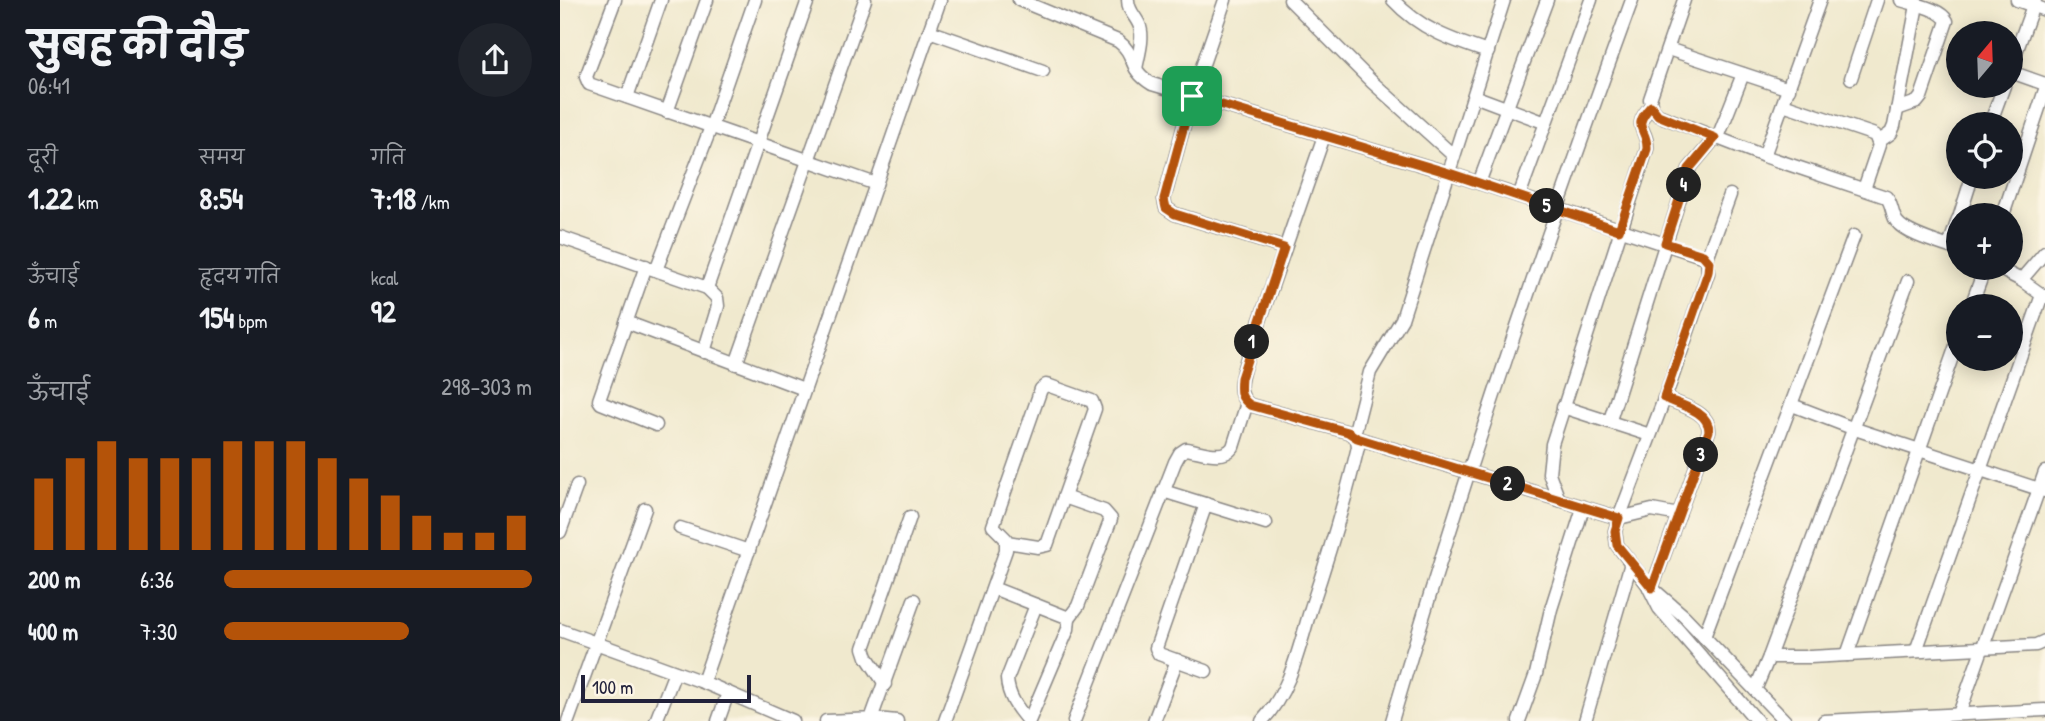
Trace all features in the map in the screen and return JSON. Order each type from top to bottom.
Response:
[{"type":"street","points":[[615,0],[587,81],[589,84],[876,184]]},
{"type":"street","points":[[627,97],[661,0]]},
{"type":"street","points":[[667,112],[707,0]]},
{"type":"street","points":[[656,425],[599,400],[626,322],[711,127],[755,0]]},
{"type":"street","points":[[707,288],[808,0]]},
{"type":"street","points":[[736,364],[865,0]]},
{"type":"street","points":[[703,682],[940,0]]},
{"type":"street","points":[[1019,0],[1118,41],[1127,48],[1136,72],[1152,84],[1449,173],[1707,258]]},
{"type":"street","points":[[1128,0],[1129,9],[1140,25],[1141,32],[1136,72]]},
{"type":"street","points":[[1226,0],[1192,96],[1164,199],[1166,208],[1175,214],[1284,248]]},
{"type":"street","points":[[1290,0],[1372,82],[1454,156]]},
{"type":"street","points":[[1393,0],[1422,26],[1439,35],[1488,52]]},
{"type":"street","points":[[1262,721],[1276,703],[1291,672],[1341,516],[1359,447],[1355,436],[1366,383],[1402,319],[1504,0]]},
{"type":"street","points":[[1479,183],[1547,0]]},
{"type":"street","points":[[1519,196],[1591,0]]},
{"type":"street","points":[[1392,721],[1556,209],[1632,0]]},
{"type":"street","points":[[1685,0],[1650,99],[1651,106],[1658,115],[1764,156],[1886,197],[1891,202],[1895,219],[1908,230],[1946,245]]},
{"type":"street","points":[[1764,156],[1820,0]]},
{"type":"street","points":[[1851,78],[1877,0]]},
{"type":"street","points":[[1897,109],[1917,102],[1921,97],[1947,21],[1945,16],[1901,0]]},
{"type":"street","points":[[2017,0],[2038,5],[2023,39]]},
{"type":"street","points":[[1878,142],[1891,134],[1917,5]]},
{"type":"street","points":[[929,31],[1043,71]]},
{"type":"street","points":[[1668,49],[1788,89]]},
{"type":"street","points":[[1610,420],[1689,169],[1715,138],[1743,74]]},
{"type":"street","points":[[2023,76],[2045,84]]},
{"type":"street","points":[[2007,203],[2045,90]]},
{"type":"street","points":[[1474,96],[1546,123]]},
{"type":"street","points":[[1783,104],[1875,135],[1878,142],[1864,189]]},
{"type":"street","points":[[1559,500],[1549,473],[1552,444],[1647,149],[1640,122],[1651,106]]},
{"type":"street","points":[[1324,136],[1241,378],[1242,400],[1619,518],[1652,510],[1679,515]]},
{"type":"street","points":[[1730,195],[1707,258],[1708,272],[1619,518],[1615,538],[1617,545],[1650,586],[1704,637],[1785,721]]},
{"type":"street","points":[[1704,637],[1854,236]]},
{"type":"street","points":[[560,237],[707,288],[717,298],[718,306],[704,352]]},
{"type":"street","points":[[2023,278],[2045,252]]},
{"type":"street","points":[[1916,651],[2044,296],[2021,280]]},
{"type":"street","points":[[1755,690],[1908,281]]},
{"type":"street","points":[[626,322],[804,389]]},
{"type":"street","points":[[1847,655],[1947,371]]},
{"type":"street","points":[[1046,385],[1095,404],[1064,497],[1046,545],[1038,547],[1007,542],[993,526],[1041,389],[1046,385]]},
{"type":"street","points":[[1664,398],[1704,416],[1709,423],[1709,431],[1650,586],[1659,608],[1756,721]]},
{"type":"street","points":[[1074,721],[1175,462],[1186,449],[1222,456],[1228,453],[1233,447],[1247,403]]},
{"type":"street","points":[[1792,405],[1853,428],[2042,490]]},
{"type":"street","points":[[1563,407],[1650,435]]},
{"type":"street","points":[[1959,715],[2042,490],[2045,472]]},
{"type":"street","points":[[560,532],[577,485]]},
{"type":"street","points":[[1163,491],[1266,523]]},
{"type":"street","points":[[1037,605],[1007,679],[1008,690],[1016,706],[1029,721],[1068,629],[1069,618],[1078,606],[1111,519],[1104,511],[1064,497]]},
{"type":"street","points":[[1206,504],[1156,649],[1159,654],[1206,671]]},
{"type":"street","points":[[1519,721],[1541,656],[1550,609],[1583,508]]},
{"type":"street","points":[[568,721],[645,509]]},
{"type":"street","points":[[885,684],[864,648],[910,517]]},
{"type":"street","points":[[680,528],[749,551]]},
{"type":"street","points":[[945,721],[1007,542]]},
{"type":"street","points":[[1585,721],[1631,563]]},
{"type":"street","points":[[993,588],[1069,618]]},
{"type":"street","points":[[871,719],[914,600]]},
{"type":"street","points":[[560,630],[703,682],[793,721]]},
{"type":"street","points":[[1769,657],[2036,645],[2045,641]]},
{"type":"street","points":[[1154,721],[1177,660]]},
{"type":"street","points":[[656,721],[675,672]]},
{"type":"street","points":[[718,721],[728,693]]},
{"type":"street","points":[[1824,721],[2045,710]]},
{"type":"street","points":[[826,721],[897,721]]},
{"type":"route","points":[[1192,96],[1449,173],[1619,230],[1647,149],[1640,122],[1651,106],[1658,115],[1715,138],[1689,169],[1665,243],[1703,255],[1709,262],[1708,272],[1664,398],[1704,416],[1709,423],[1709,431],[1652,588],[1617,545],[1615,531],[1619,518],[1357,438],[1348,432],[1250,405],[1242,400],[1241,378],[1284,248],[1175,214],[1166,208],[1164,199],[1192,96]]}]
